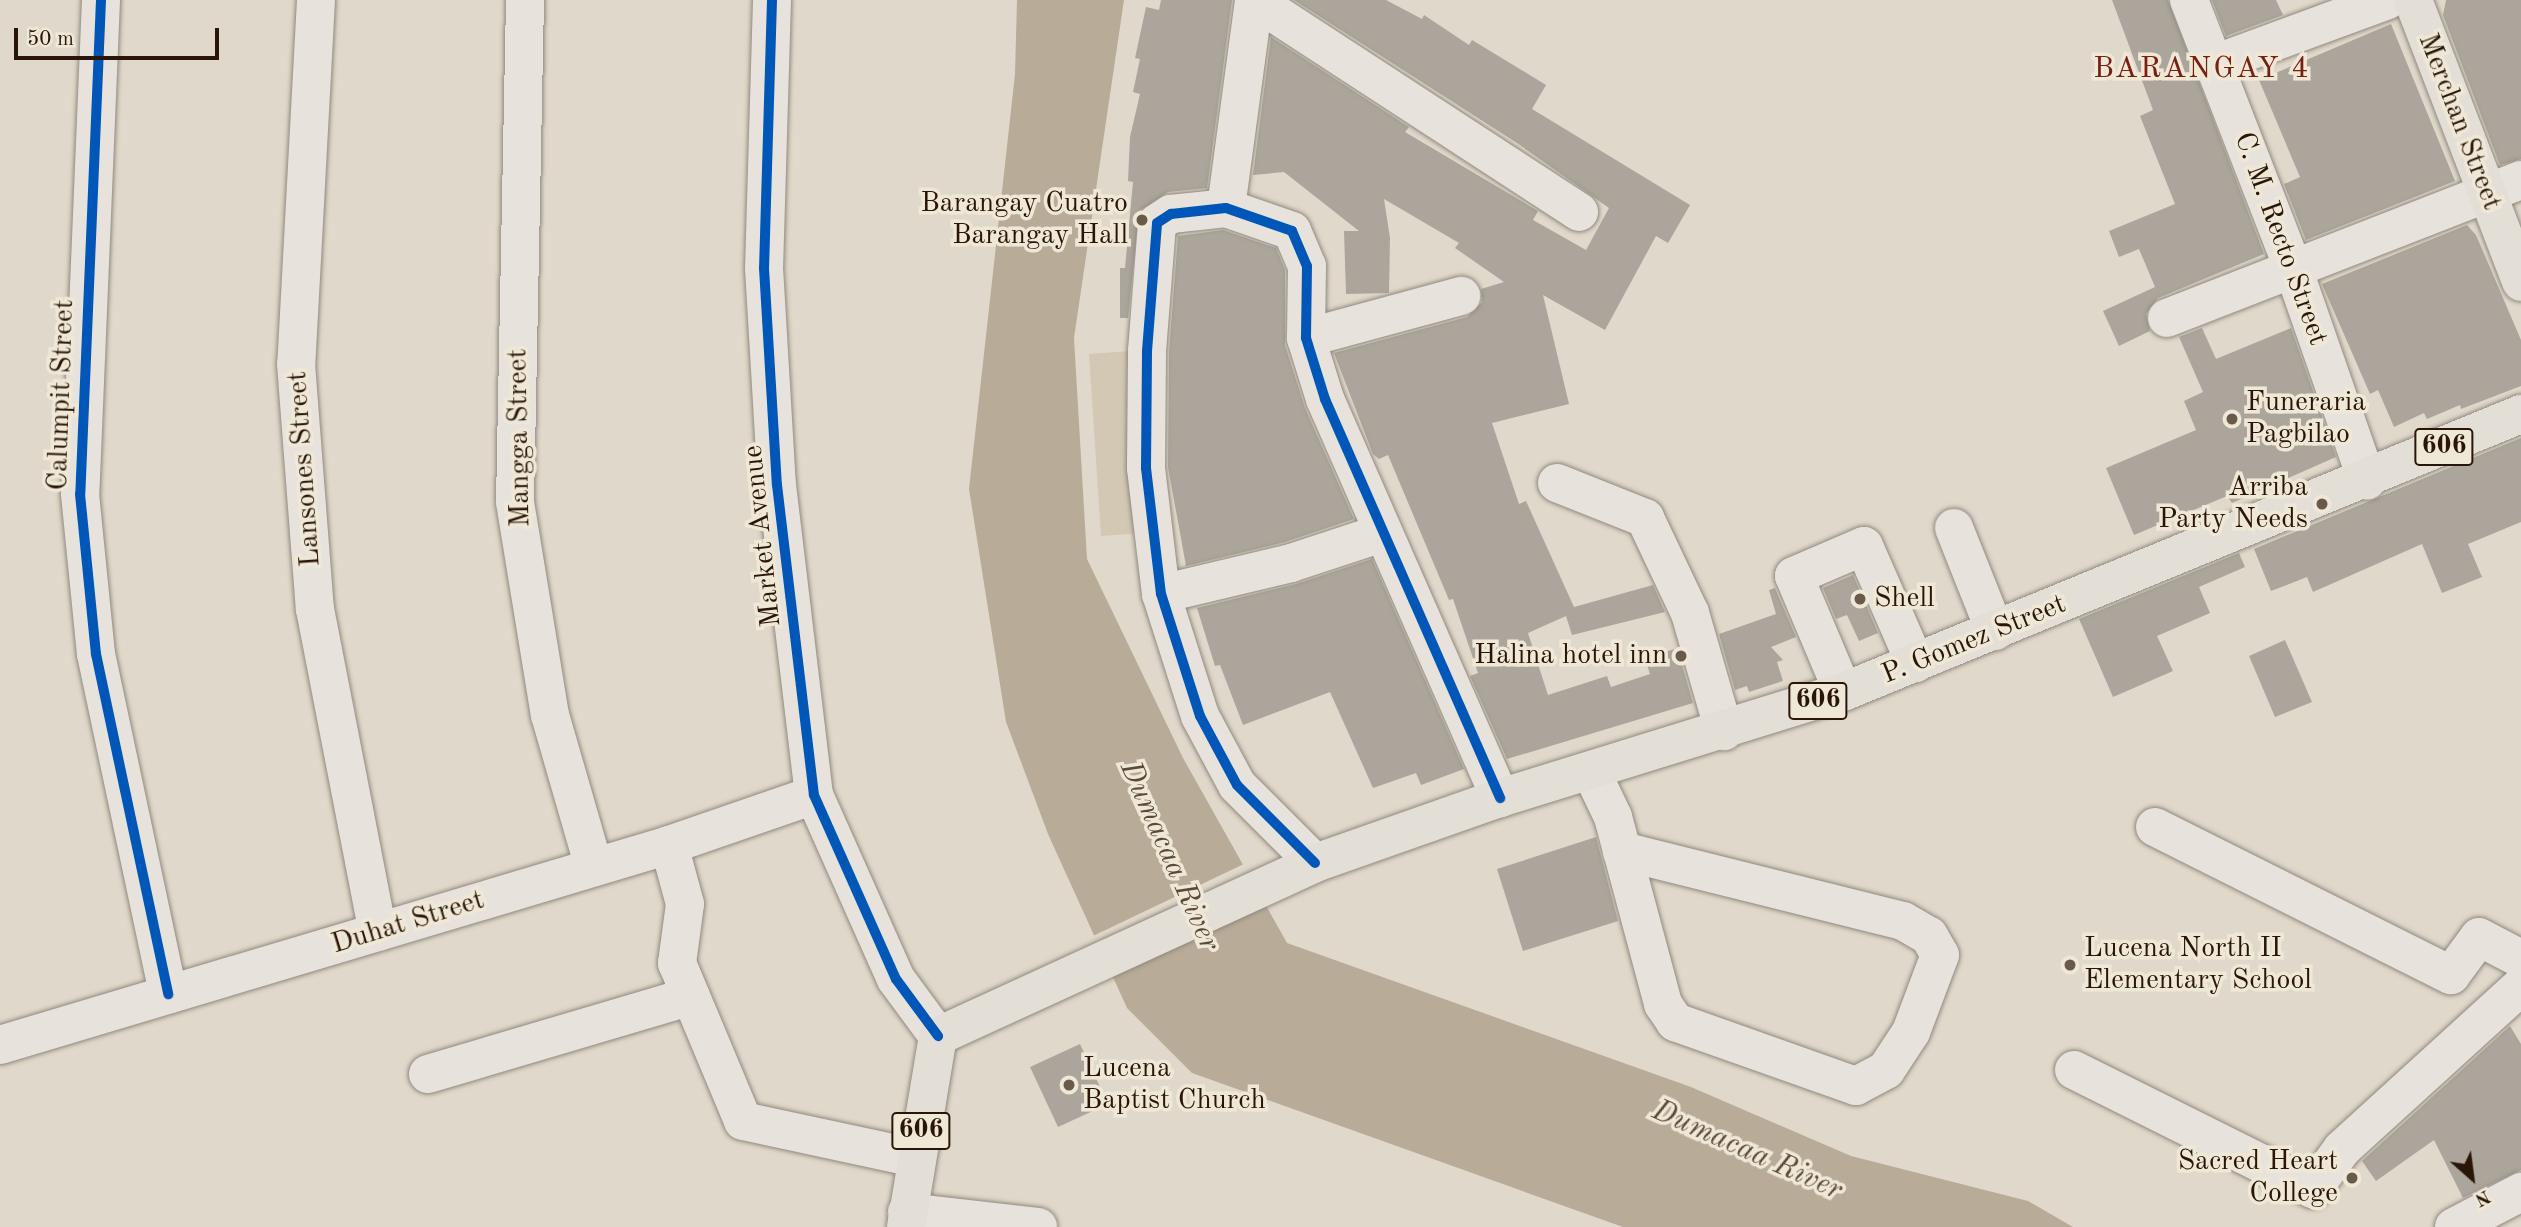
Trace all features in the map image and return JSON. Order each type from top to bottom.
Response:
[{"type":"main road","name":"Merchan Street","points":[[2413,0],[2521,282]]},
{"type":"main road","name":"P. Gomez Street","points":[[938,1036],[1315,863],[1500,798],[1724,731],[1843,692],[2367,480],[2521,414]]},
{"type":"main road","name":"606","points":[[907,1220],[938,1036]]},
{"type":"street","name":"Calumpit Street","points":[[101,0],[80,494],[96,653],[168,995]]},
{"type":"street","name":"Lansones Street","points":[[316,0],[296,364],[316,608],[378,932]]},
{"type":"street","name":"Mangga Street","points":[[525,0],[515,502],[550,715],[594,867]]},
{"type":"street","name":"Market Avenue","points":[[772,0],[764,268],[777,485],[814,795],[897,979],[938,1036]]},
{"type":"street","points":[[1226,208],[1254,0],[1579,212]]},
{"type":"street","name":"C. M. Recto Street","points":[[2189,0],[2293,268],[2367,480]]},
{"type":"street","points":[[2214,64],[2388,0]]},
{"type":"street","points":[[2167,318],[2521,180]]},
{"type":"street","points":[[1315,863],[1237,785],[1200,716],[1161,594],[1146,468],[1147,351],[1157,223],[1171,214],[1226,208],[1292,231],[1307,265],[1306,338],[1325,399],[1500,798]]},
{"type":"street","points":[[1306,338],[1461,296]]},
{"type":"street","points":[[1557,483],[1645,518],[1690,613],[1724,731]]},
{"type":"street","points":[[1954,528],[1995,631]]},
{"type":"street","points":[[1161,594],[1291,563],[1382,533]]},
{"type":"street","points":[[1843,692],[1794,576],[1864,546],[1915,663]]},
{"type":"street","points":[[1591,771],[1613,817],[1622,852],[1663,1004],[1675,1022],[1856,1086],[1886,1070],[1911,1032],[1940,955],[1929,936],[1903,921],[1622,852]]},
{"type":"street","name":"Duhat Street","points":[[0,1045],[669,845],[814,795]]},
{"type":"street","points":[[2155,827],[2451,975],[2479,937],[2521,959]]},
{"type":"street","points":[[669,845],[685,904],[677,963],[743,1121],[916,1158]]},
{"type":"street","points":[[2074,1070],[2313,1189],[2342,1149],[2521,986]]},
{"type":"street","points":[[428,1074],[691,996]]},
{"type":"street","points":[[2454,1227],[2521,1192]]},
{"type":"street","points":[[907,1220],[1038,1227]]},
{"type":"shaded area","points":[[1131,351],[1143,533],[1101,536],[1089,354]]},
{"type":"water","name":"Dumacaa River","points":[[1017,0],[1124,0],[1074,338],[1087,559],[1183,758],[1287,943],[1691,1087],[1851,1156],[2028,1201],[2073,1227],[1623,1227],[1192,1073],[1127,1008],[1048,834],[1006,722],[969,489],[1015,74]]},
{"type":"pier","points":[[1246,863],[1256,889],[1104,967],[1093,936]]},
{"type":"building","points":[[1161,0],[1232,0],[1207,188],[1168,192],[1139,211],[1128,318],[1120,318],[1120,268],[1125,268],[1133,182],[1128,181],[1130,137],[1140,94],[1133,92],[1140,59],[1135,58],[1146,7],[1159,10]]},
{"type":"building","points":[[1294,0],[1386,0],[1422,19],[1424,15],[1469,45],[1472,40],[1546,85],[1532,109],[1690,205],[1668,243],[1656,236],[1605,330],[1543,295],[1569,404],[1492,423],[1519,504],[1526,501],[1574,607],[1653,585],[1665,612],[1572,635],[1566,616],[1528,633],[1548,695],[1607,676],[1611,687],[1650,674],[1645,659],[1677,648],[1693,703],[1507,759],[1470,676],[1478,673],[1453,599],[1449,600],[1388,455],[1379,459],[1373,454],[1334,353],[1467,317],[1482,302],[1481,289],[1504,282],[1455,248],[1459,243],[1384,199],[1390,238],[1389,293],[1346,294],[1344,231],[1359,231],[1284,172],[1253,175],[1271,37],[1409,127],[1405,132],[1538,211],[1533,220],[1586,250],[1609,208],[1517,143]]},
{"type":"building","points":[[2112,0],[2168,0],[2264,254],[2158,298],[2146,314],[2150,331],[2119,346],[2103,311],[2155,287],[2139,249],[2119,257],[2109,231],[2175,204],[2140,116],[2153,110]]},
{"type":"building","points":[[2212,0],[2276,0],[2283,15],[2226,36]]},
{"type":"building","points":[[2446,0],[2521,0],[2521,159],[2500,165],[2443,15]]},
{"type":"building","points":[[2391,24],[2455,181],[2306,240],[2284,184],[2300,177],[2259,80]]},
{"type":"building","points":[[2467,225],[2476,235],[2521,340],[2521,386],[2461,409],[2460,405],[2427,419],[2424,413],[2394,427],[2378,390],[2370,394],[2322,284]]},
{"type":"building","points":[[1223,230],[1276,248],[1285,270],[1285,345],[1305,408],[1354,519],[1285,542],[1186,566],[1168,467],[1169,352],[1178,236]]},
{"type":"building","points":[[2202,328],[2216,359],[2291,328],[2336,457],[2232,503],[2227,496],[2134,535],[2106,468],[2196,430],[2184,401],[2203,392],[2179,337]]},
{"type":"building","points":[[2521,438],[2521,522],[2468,544],[2482,577],[2442,593],[2422,544],[2313,592],[2307,577],[2271,591],[2254,549]]},
{"type":"building","points":[[2239,553],[2245,567],[2199,587],[2210,613],[2157,636],[2173,671],[2113,697],[2079,619]]},
{"type":"building","points":[[1372,559],[1464,769],[1421,785],[1416,773],[1373,788],[1330,692],[1243,725],[1220,665],[1215,666],[1197,608],[1296,584]]},
{"type":"building","points":[[1853,575],[1878,633],[1859,641],[1847,615],[1836,619],[1823,588]]},
{"type":"building","points":[[1775,588],[1796,637],[1771,647],[1783,660],[1777,662],[1783,681],[1749,692],[1747,686],[1735,690],[1719,634],[1776,614],[1769,590]]},
{"type":"building","points":[[2285,640],[2312,702],[2275,717],[2249,656]]},
{"type":"building","points":[[1596,837],[1618,921],[1523,951],[1497,869]]},
{"type":"building","points":[[2510,1026],[2521,1044],[2521,1170],[2463,1198],[2434,1140],[2376,1181],[2362,1161]]},
{"type":"building","name":"Lucena Baptist Church","points":[[1080,1044],[1108,1104],[1058,1127],[1030,1067]]},
{"type":"cycle path","points":[[101,0],[80,494],[96,654],[168,994]]},
{"type":"cycle path","points":[[772,0],[764,268],[777,485],[814,795],[896,979],[938,1036]]},
{"type":"cycle path","points":[[1315,863],[1237,785],[1200,716],[1161,594],[1146,468],[1147,351],[1157,223],[1171,214],[1226,208],[1292,231],[1307,266],[1306,338],[1325,399],[1500,798]]},
{"type":"place","name":"Barangay Cuatro Barangay Hall","points":[[1142,220]]},
{"type":"place","name":"Funeraria Pagbilao","points":[[2232,419]]},
{"type":"place","name":"Arriba Party Needs","points":[[2322,504]]},
{"type":"place","name":"Shell","points":[[1860,599]]},
{"type":"place","name":"Halina hotel inn","points":[[1681,656]]},
{"type":"place","name":"Lucena North II Elementary School","points":[[2070,965]]},
{"type":"place","name":"Lucena Baptist Church","points":[[1069,1085]]},
{"type":"place","name":"Sacred Heart College","points":[[2352,1178]]},
{"type":"district","name":"BARANGAY 4","points":[[2202,69]]}]
